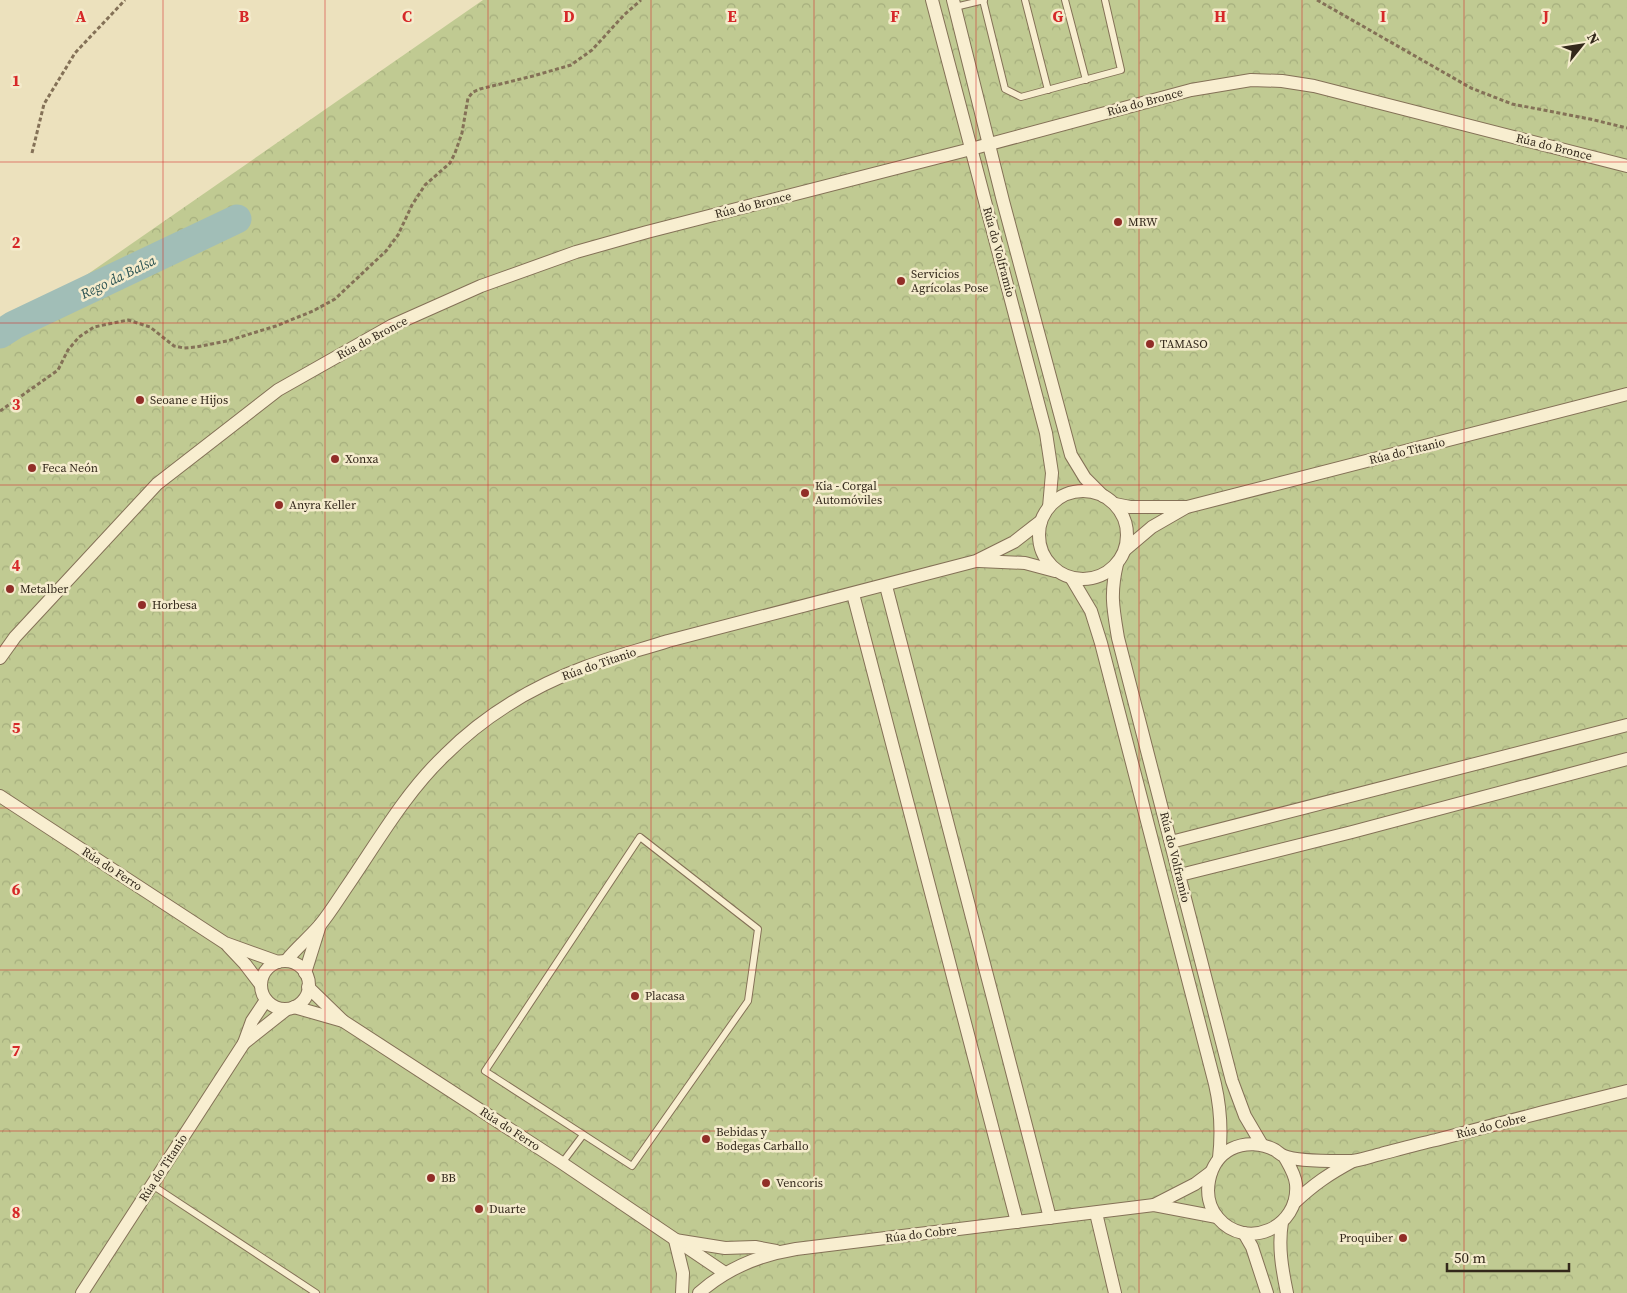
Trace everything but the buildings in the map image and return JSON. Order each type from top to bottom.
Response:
[{"type":"street","name":"Rúa do Volframio","points":[[932,0],[1049,448],[1052,473],[1049,507]]},
{"type":"street","name":"Rúa do Volframio","points":[[954,4],[1003,201],[1071,454],[1085,478],[1103,496]]},
{"type":"street","name":"Rúa do Bronce","points":[[0,658],[15,637],[157,484],[278,390],[391,326],[481,286],[576,252],[1191,90],[1251,80],[1282,81],[1314,86],[1627,166]]},
{"type":"street","name":"Rúa do Titanio","points":[[1187,506],[1627,394]]},
{"type":"street","points":[[1057,572],[1046,560],[1041,548],[1039,533],[1042,520],[1049,507],[1059,498],[1074,492],[1088,491],[1103,496],[1115,504],[1124,517],[1127,532],[1126,550]]},
{"type":"street","points":[[1115,504],[1130,507],[1187,506]]},
{"type":"street","points":[[976,561],[1025,563],[1057,572],[1072,579],[1087,579],[1103,574],[1117,564],[1126,550],[1152,527],[1187,506]]},
{"type":"street","points":[[976,561],[1014,542],[1042,520]]},
{"type":"street","name":"Rúa do Titanio","points":[[282,961],[320,925],[405,801],[425,776],[465,736],[511,704],[552,681],[584,667],[621,655],[976,561]]},
{"type":"street","name":"Rúa do Volframio","points":[[1117,564],[1112,584],[1112,599],[1118,638],[1232,1080],[1246,1116],[1262,1145]]},
{"type":"street","name":"Rúa do Volframio","points":[[1072,579],[1092,611],[1101,643],[1216,1092],[1221,1116],[1222,1135],[1219,1158]]},
{"type":"street","points":[[886,586],[1050,1218]]},
{"type":"street","points":[[853,594],[1017,1222]]},
{"type":"street","points":[[1171,842],[1627,725]]},
{"type":"street","points":[[1180,875],[1352,832],[1627,759]]},
{"type":"street","name":"Rúa do Ferro","points":[[0,796],[224,943],[245,964],[261,985]]},
{"type":"street","name":"Rúa do Titanio","points":[[305,973],[320,925]]},
{"type":"street","name":"Rúa do Ferro","points":[[224,943],[282,961]]},
{"type":"street","points":[[282,961],[295,963],[305,973],[308,987],[301,1003],[290,1008],[279,1008],[266,1000],[261,985],[264,974],[270,967],[282,961]]},
{"type":"street","name":"Rúa do Ferro","points":[[308,987],[343,1021],[562,1163],[725,1273]]},
{"type":"street","name":"Rúa do Titanio","points":[[82,1293],[244,1043],[252,1022],[266,1000]]},
{"type":"street","name":"Rúa do Titanio","points":[[244,1043],[290,1008]]},
{"type":"street","name":"Rúa do Ferro","points":[[290,1008],[343,1021]]},
{"type":"street","name":"Rúa do Cobre","points":[[1354,1160],[1627,1091]]},
{"type":"street","points":[[1284,1156],[1293,1172],[1296,1185],[1294,1203],[1290,1213],[1282,1222],[1272,1229],[1257,1233],[1244,1233],[1230,1227],[1217,1217],[1209,1202],[1208,1187],[1211,1172],[1219,1158],[1231,1149],[1247,1144],[1262,1145],[1284,1156],[1316,1160],[1354,1160]]},
{"type":"street","points":[[1294,1203],[1313,1185],[1354,1160]]},
{"type":"street","points":[[1154,1206],[1195,1184],[1211,1172]]},
{"type":"street","points":[[1154,1206],[1217,1217]]},
{"type":"street","name":"Rúa do Cobre","points":[[706,1290],[725,1273],[757,1258],[778,1252],[1154,1206]]},
{"type":"street","points":[[1096,1213],[1115,1293]]},
{"type":"street","points":[[1282,1222],[1280,1235],[1281,1253],[1287,1293]]},
{"type":"street","points":[[1244,1233],[1252,1247],[1268,1293]]},
{"type":"street","points":[[675,1240],[683,1272],[682,1293]]},
{"type":"street","name":"Rúa do Ferro","points":[[675,1240],[725,1248],[755,1247],[778,1252]]},
{"type":"lane","points":[[954,4],[983,0],[1005,89],[1022,97],[1121,70],[1105,0]]},
{"type":"lane","points":[[1025,0],[1048,90]]},
{"type":"lane","points":[[1065,0],[1086,80]]},
{"type":"lane","points":[[640,837],[758,929],[748,1001],[632,1166],[583,1135],[485,1071],[640,837]]},
{"type":"lane","points":[[562,1163],[583,1135]]},
{"type":"lane","points":[[152,1185],[316,1293]]},
{"type":"path","points":[[32,153],[44,104],[70,61],[75,53],[125,0]]},
{"type":"path","points":[[0,411],[58,370],[73,344],[79,337],[94,327],[128,320],[150,327],[174,346],[184,348],[196,347],[227,341],[276,326],[313,311],[335,299],[386,252],[398,235],[412,205],[425,185],[450,163],[456,153],[462,133],[468,98],[473,92],[480,88],[533,76],[571,64],[592,50],[624,15],[641,0]]},
{"type":"path","points":[[1317,0],[1471,88],[1512,104],[1627,128]]},
{"type":"green space","points":[[483,0],[1627,0],[1627,1293],[0,1293],[0,335]]},
{"type":"waterway","name":"Rego da Balsa","points":[[0,334],[14,325],[237,219]]},
{"type":"place","name":"MRW","points":[[1118,222]]},
{"type":"place","name":"Servicios Agrícolas Pose","points":[[901,281]]},
{"type":"place","name":"TAMASO","points":[[1150,344]]},
{"type":"place","name":"Seoane e Hijos","points":[[140,400]]},
{"type":"place","name":"Xonxa","points":[[335,459]]},
{"type":"place","name":"Feca Neón","points":[[32,468]]},
{"type":"place","name":"Kia - Corgal Automóviles","points":[[805,493]]},
{"type":"place","name":"Anyra Keller","points":[[279,505]]},
{"type":"place","name":"Metalber","points":[[10,589]]},
{"type":"place","name":"Horbesa","points":[[142,605]]},
{"type":"place","name":"Placasa","points":[[635,996]]},
{"type":"place","name":"Bebidas y Bodegas Carballo","points":[[706,1139]]},
{"type":"place","name":"BB","points":[[431,1178]]},
{"type":"place","name":"Vencoris","points":[[766,1183]]},
{"type":"place","name":"Duarte","points":[[479,1209]]},
{"type":"place","name":"Proquiber","points":[[1403,1238]]}]
